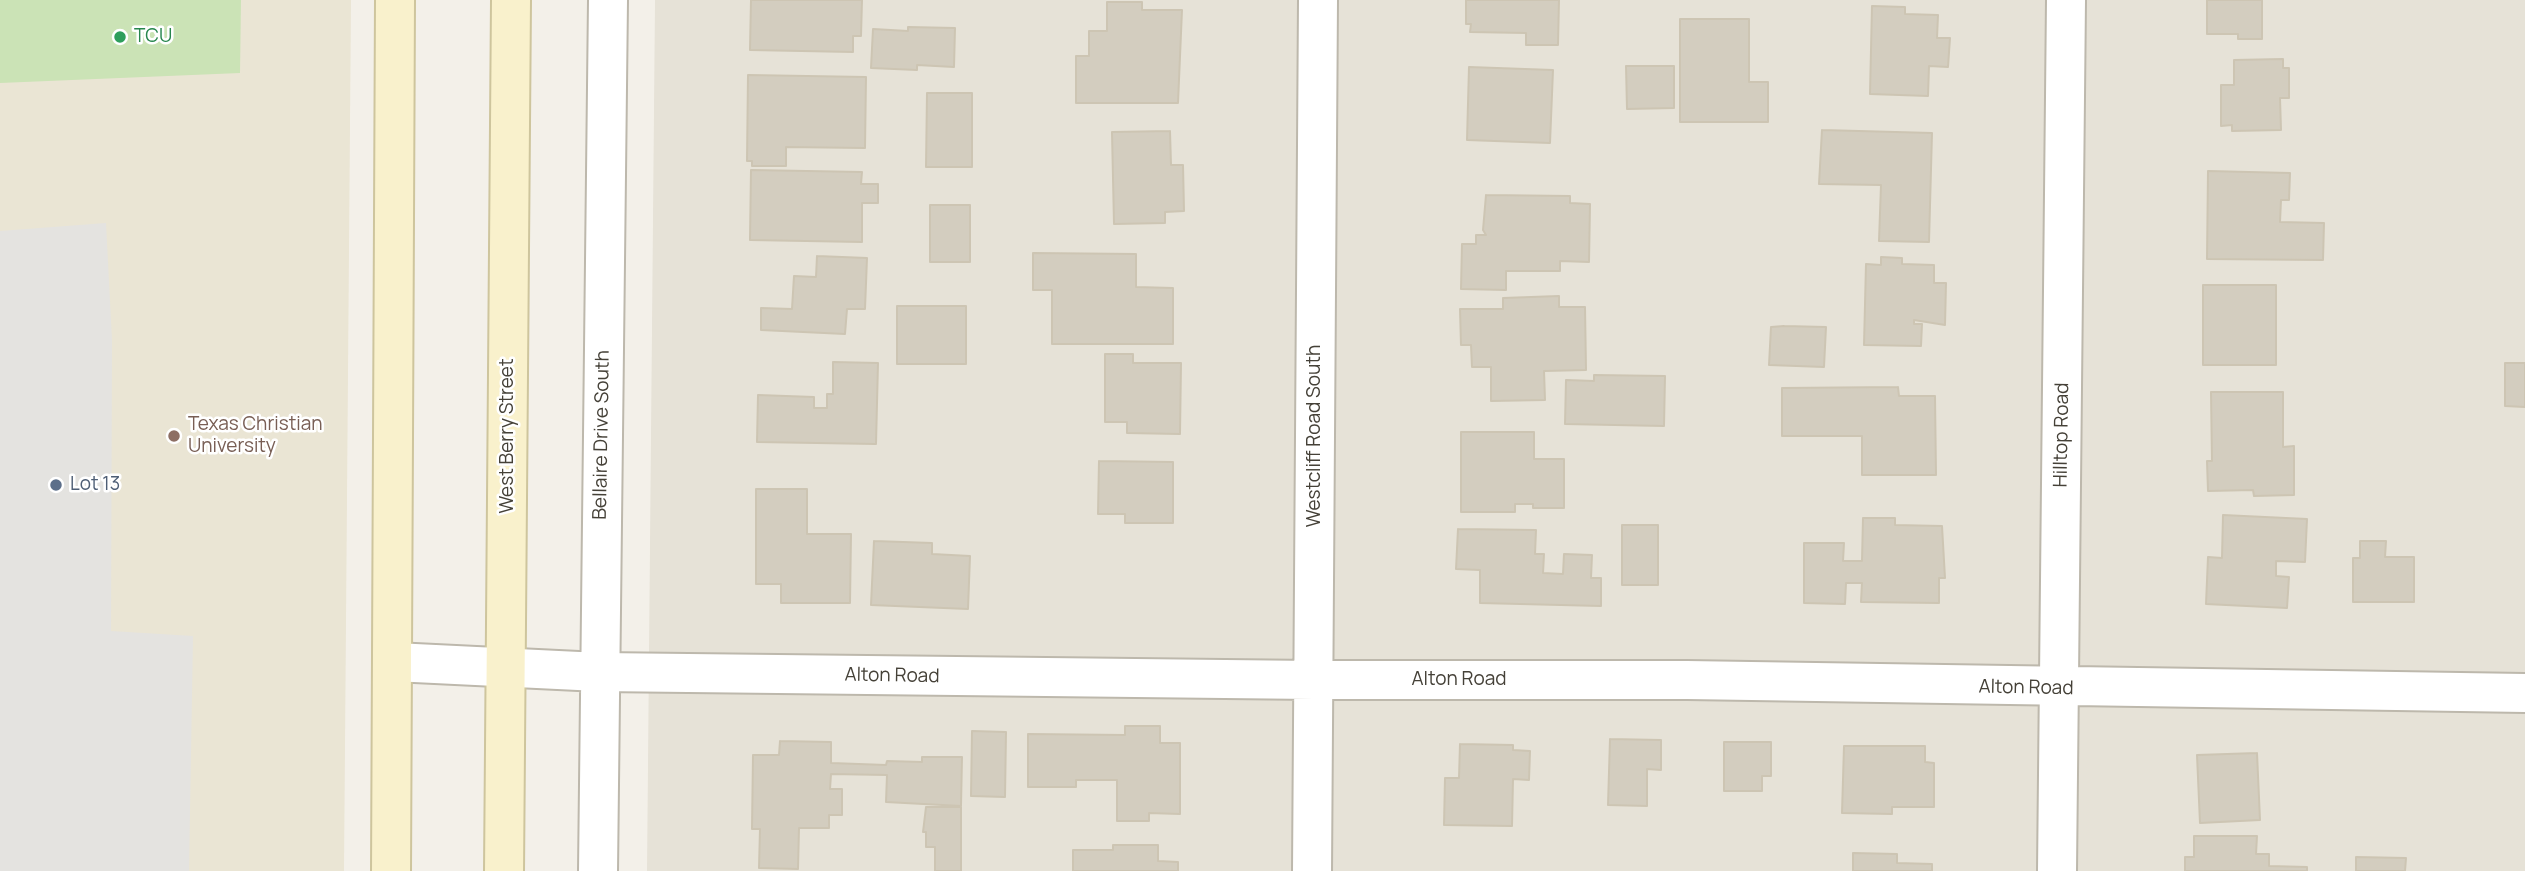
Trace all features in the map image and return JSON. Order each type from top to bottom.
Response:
[{"type":"main road","points":[[391,871],[395,0]]},
{"type":"main road","name":"West Berry Street","points":[[504,871],[511,0]]},
{"type":"street","name":"Bellaire Drive South","points":[[598,871],[608,0]]},
{"type":"street","name":"Westcliff Road South","points":[[1312,871],[1318,0]]},
{"type":"street","name":"Hilltop Road","points":[[2057,871],[2066,0]]},
{"type":"street","name":"Alton Road","points":[[394,662],[599,672],[1314,680],[1687,680],[2059,689],[2525,694]]},
{"type":"shaded area","name":"Texas Christian University","points":[[0,0],[351,0],[344,871],[0,871]]},
{"type":"shaded area","points":[[655,0],[2525,0],[2525,871],[647,871]]},
{"type":"shaded area","name":"Lot 13","points":[[106,223],[112,340],[111,631],[193,636],[189,871],[0,871],[0,231]]},
{"type":"green space","name":"TCU","points":[[0,0],[241,0],[240,73],[0,83]]},
{"type":"building","points":[[751,0],[862,0],[861,36],[853,36],[853,52],[750,50]]},
{"type":"building","points":[[1466,0],[1559,0],[1558,45],[1526,45],[1526,33],[1470,32],[1471,24],[1466,24]]},
{"type":"building","points":[[2207,0],[2262,0],[2262,39],[2238,39],[2238,34],[2207,34]]},
{"type":"building","points":[[1107,2],[1142,2],[1142,10],[1182,10],[1178,103],[1076,103],[1076,56],[1089,56],[1089,31],[1107,31]]},
{"type":"building","points":[[1872,6],[1905,7],[1905,14],[1938,15],[1937,38],[1950,38],[1948,67],[1929,66],[1928,96],[1870,94]]},
{"type":"building","points":[[1680,19],[1749,19],[1749,82],[1768,82],[1768,122],[1680,122]]},
{"type":"building","points":[[908,27],[955,28],[954,67],[917,65],[917,70],[871,68],[873,29],[908,31]]},
{"type":"building","points":[[2283,59],[2283,68],[2289,68],[2289,98],[2280,98],[2281,130],[2232,131],[2232,125],[2221,126],[2221,85],[2234,85],[2234,60]]},
{"type":"building","points":[[1626,66],[1674,66],[1674,108],[1627,109]]},
{"type":"building","points":[[1469,67],[1553,70],[1550,143],[1467,140]]},
{"type":"building","points":[[748,75],[866,77],[865,148],[786,147],[786,166],[752,166],[752,161],[747,161]]},
{"type":"building","points":[[927,93],[972,93],[972,167],[926,167]]},
{"type":"building","points":[[1822,130],[1932,133],[1929,242],[1879,241],[1881,185],[1819,184]]},
{"type":"building","points":[[1170,131],[1171,165],[1183,165],[1184,211],[1165,212],[1165,223],[1114,224],[1112,132]]},
{"type":"building","points":[[751,170],[862,172],[861,184],[878,184],[878,203],[862,203],[862,242],[750,240]]},
{"type":"building","points":[[2208,171],[2290,173],[2289,200],[2281,200],[2280,222],[2324,223],[2323,260],[2207,259]]},
{"type":"building","points":[[1486,195],[1570,196],[1570,203],[1590,204],[1589,262],[1560,261],[1560,271],[1506,271],[1506,290],[1461,289],[1462,244],[1476,244],[1476,235],[1486,235],[1483,230]]},
{"type":"building","points":[[930,205],[970,205],[970,262],[930,262]]},
{"type":"building","points":[[1033,253],[1136,254],[1136,287],[1173,288],[1173,344],[1052,344],[1052,290],[1033,290]]},
{"type":"building","points":[[817,256],[867,258],[865,309],[847,309],[845,334],[761,330],[761,308],[792,309],[794,276],[816,277]]},
{"type":"building","points":[[1881,257],[1902,258],[1902,264],[1934,265],[1934,283],[1946,283],[1945,325],[1914,320],[1914,324],[1922,324],[1921,346],[1864,345],[1866,264],[1881,265]]},
{"type":"building","points":[[2203,285],[2276,285],[2276,365],[2203,365]]},
{"type":"building","points":[[1559,296],[1559,307],[1585,307],[1586,370],[1544,371],[1545,400],[1491,401],[1491,367],[1472,367],[1471,345],[1461,345],[1460,309],[1503,309],[1503,298]]},
{"type":"building","points":[[897,306],[966,306],[966,364],[897,364]]},
{"type":"building","points":[[1771,327],[1826,327],[1824,367],[1769,365]]},
{"type":"building","points":[[1105,354],[1133,354],[1133,363],[1181,363],[1180,434],[1127,433],[1127,422],[1105,422]]},
{"type":"building","points":[[833,362],[878,363],[876,444],[757,442],[758,395],[814,397],[814,408],[827,408],[827,394],[833,394]]},
{"type":"building","points":[[2505,363],[2525,363],[2525,407],[2505,406]]},
{"type":"building","points":[[1594,375],[1665,376],[1664,426],[1565,424],[1566,380],[1594,381]]},
{"type":"building","points":[[1898,387],[1899,396],[1935,396],[1936,475],[1862,475],[1862,436],[1782,436],[1782,388]]},
{"type":"building","points":[[2211,392],[2283,392],[2283,447],[2294,446],[2294,495],[2254,496],[2253,490],[2208,491],[2207,461],[2212,461]]},
{"type":"building","points":[[1461,432],[1534,432],[1534,459],[1564,459],[1564,508],[1533,508],[1533,504],[1515,504],[1515,512],[1461,512]]},
{"type":"building","points":[[1099,461],[1173,462],[1173,523],[1125,523],[1125,514],[1098,514]]},
{"type":"building","points":[[756,489],[807,489],[807,534],[851,534],[850,603],[781,603],[781,584],[756,584]]},
{"type":"building","points":[[2223,515],[2307,519],[2305,562],[2276,561],[2276,576],[2289,577],[2287,608],[2206,604],[2208,557],[2222,558]]},
{"type":"building","points":[[1863,518],[1895,518],[1895,525],[1942,526],[1945,578],[1939,578],[1939,603],[1861,602],[1862,583],[1846,583],[1845,604],[1804,603],[1804,543],[1844,543],[1843,561],[1862,561]]},
{"type":"building","points":[[1622,525],[1658,525],[1658,585],[1622,585]]},
{"type":"building","points":[[1458,529],[1536,530],[1535,554],[1544,554],[1543,573],[1563,574],[1564,554],[1592,555],[1591,578],[1601,578],[1601,606],[1480,603],[1480,570],[1456,569]]},
{"type":"building","points":[[874,541],[932,543],[932,554],[970,556],[968,609],[871,605]]},
{"type":"building","points":[[2360,541],[2386,541],[2385,557],[2414,557],[2414,602],[2353,602],[2353,558],[2360,558]]},
{"type":"building","points":[[1125,726],[1160,726],[1160,743],[1180,743],[1180,814],[1149,813],[1149,821],[1117,821],[1117,780],[1076,780],[1076,787],[1028,787],[1028,734],[1125,735]]},
{"type":"building","points":[[972,731],[1006,732],[1005,797],[971,796]]},
{"type":"building","points":[[1610,739],[1661,740],[1661,770],[1647,769],[1647,806],[1608,805]]},
{"type":"building","points":[[780,741],[831,742],[831,763],[886,765],[887,761],[922,762],[922,757],[962,757],[961,806],[886,802],[887,775],[831,774],[830,789],[842,789],[842,815],[829,815],[829,828],[799,828],[798,869],[759,868],[760,829],[752,829],[753,755],[779,755]]},
{"type":"building","points":[[1724,742],[1771,742],[1771,776],[1762,776],[1762,791],[1724,791]]},
{"type":"building","points":[[1460,744],[1513,745],[1513,750],[1530,751],[1529,780],[1513,779],[1512,826],[1444,825],[1445,778],[1459,778]]},
{"type":"building","points":[[1844,746],[1925,746],[1925,762],[1934,763],[1934,807],[1892,807],[1892,814],[1842,813]]},
{"type":"building","points":[[2257,753],[2260,820],[2200,823],[2197,755]]},
{"type":"building","points":[[926,807],[961,807],[961,871],[935,871],[935,847],[926,847],[926,832],[923,832]]},
{"type":"building","points":[[2194,836],[2257,836],[2256,854],[2269,854],[2269,866],[2307,867],[2307,871],[2185,871],[2185,857],[2194,857]]},
{"type":"building","points":[[1113,845],[1158,845],[1158,861],[1178,862],[1178,871],[1073,871],[1073,850],[1113,850]]},
{"type":"building","points":[[1853,853],[1897,854],[1897,863],[1932,864],[1932,871],[1853,871]]},
{"type":"building","points":[[2356,857],[2406,858],[2405,871],[2356,871]]},
{"type":"place","name":"TCU","points":[[120,37]]},
{"type":"place","name":"Texas Christian University","points":[[174,436]]},
{"type":"place","name":"Lot 13","points":[[56,485]]}]
